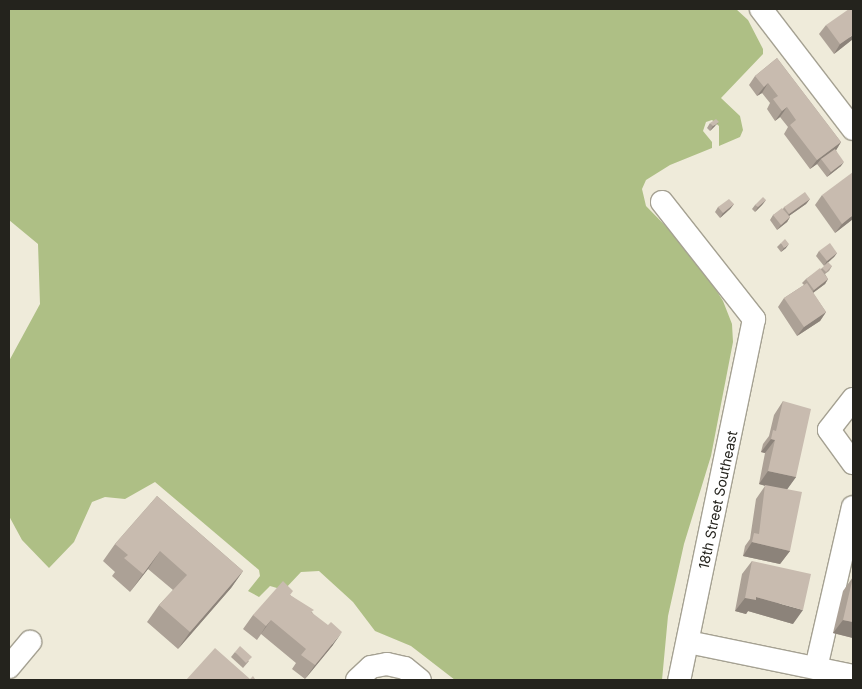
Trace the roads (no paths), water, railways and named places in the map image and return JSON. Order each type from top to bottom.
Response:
[{"type":"street","points":[[762,9],[853,129]]},
{"type":"street","name":"18th Street Southeast","points":[[662,202],[754,319],[680,680]]},
{"type":"street","points":[[853,399],[829,430],[853,463]]},
{"type":"street","points":[[816,668],[853,507]]},
{"type":"street","points":[[9,667],[30,642]]},
{"type":"street","points":[[688,642],[853,676]]},
{"type":"street","points":[[357,680],[371,667],[394,664],[405,668],[420,680]]}]
